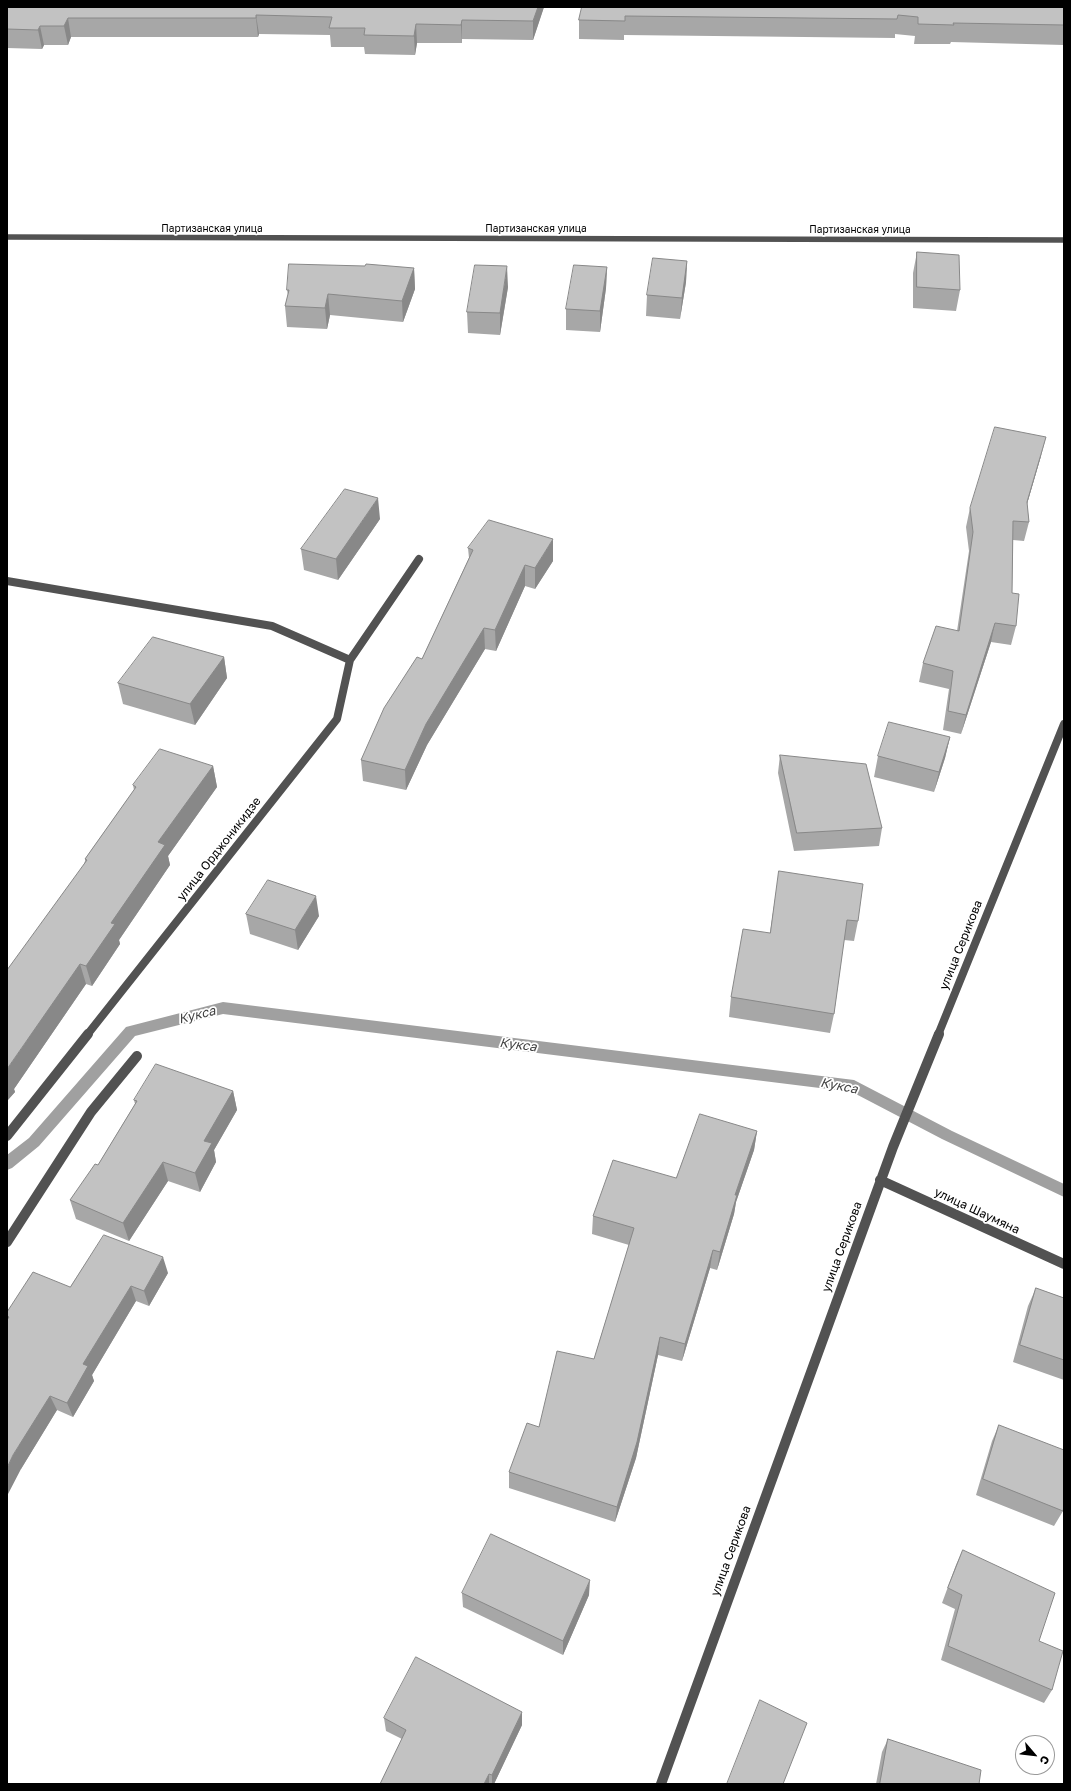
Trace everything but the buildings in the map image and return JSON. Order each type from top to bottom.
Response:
[{"type":"street","name":"Партизанская улица","points":[[7,237],[1064,240]]},
{"type":"street","name":"улица Орджоникидзе","points":[[7,1136],[337,719],[350,660],[419,559]]},
{"type":"street","points":[[7,580],[272,626],[350,660]]},
{"type":"street","name":"улица Серикова","points":[[660,1784],[880,1180],[1064,724]]},
{"type":"street","points":[[7,1242],[91,1112],[137,1056]]},
{"type":"street","name":"улица Шаумяна","points":[[880,1180],[1064,1264]]},
{"type":"waterway","name":"Кукса","points":[[7,1164],[34,1142],[131,1031],[223,1008],[854,1086],[947,1135],[1064,1191]]}]
